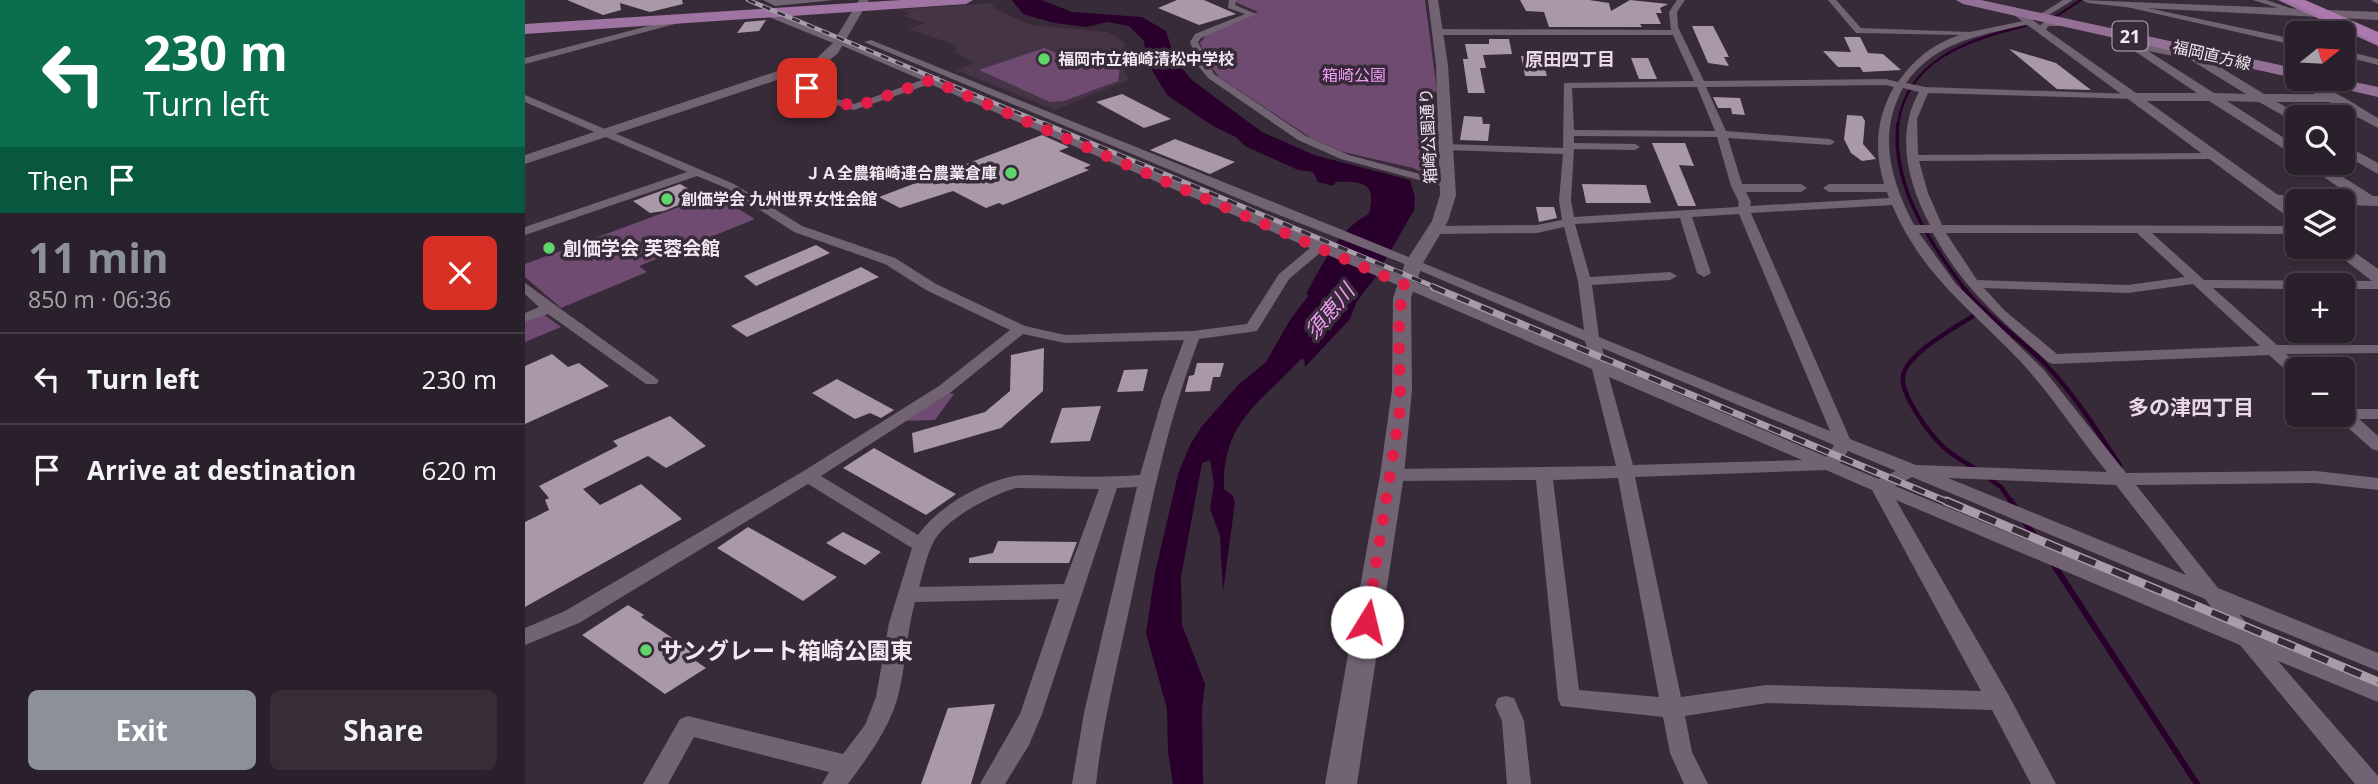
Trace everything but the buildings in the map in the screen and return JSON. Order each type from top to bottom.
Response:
[{"type":"highway","points":[[525,27],[903,0]]},
{"type":"highway","points":[[525,27],[687,18],[767,6],[966,0]]},
{"type":"highway","points":[[2285,0],[2341,14],[2378,35]]},
{"type":"highway","points":[[2298,4],[2378,35]]},
{"type":"highway","points":[[2312,7],[2378,35]]},
{"type":"main road","name":"福岡直方線","points":[[1963,0],[2014,10],[2037,22],[2073,24],[2285,74]]},
{"type":"main road","points":[[2088,0],[2125,4],[2298,4],[2312,7]]},
{"type":"main road","points":[[2341,14],[2378,16]]},
{"type":"main road","points":[[2355,87],[2378,92]]},
{"type":"street","points":[[767,6],[830,0]]},
{"type":"street","points":[[1233,0],[1231,6],[1252,14],[1205,31],[1194,42],[1211,76],[1302,138],[1345,157],[1449,185]]},
{"type":"street","name":"箱崎公園通り","points":[[1406,272],[1436,230],[1446,205],[1449,185],[1439,32],[1433,0]]},
{"type":"street","points":[[1681,0],[1673,12],[1677,32],[1721,134],[1745,202],[1743,209],[1844,443]]},
{"type":"street","points":[[1832,0],[1859,31],[1983,33]]},
{"type":"street","points":[[2069,0],[2037,22],[1983,33],[1934,50],[1902,85],[1891,103],[1883,134],[1895,201],[1943,279],[2038,372],[2308,714],[2370,784]]},
{"type":"street","points":[[2257,0],[2298,4]]},
{"type":"street","points":[[525,160],[821,61],[829,56],[861,3]]},
{"type":"street","points":[[2125,4],[2285,40]]},
{"type":"street","points":[[767,6],[1324,250],[1406,272],[1592,340],[2378,662]]},
{"type":"street","points":[[525,61],[687,18]]},
{"type":"street","points":[[2037,22],[2133,97],[2285,207]]},
{"type":"street","points":[[1439,32],[1677,32]]},
{"type":"street","points":[[840,37],[946,74],[1341,234],[1406,272],[1598,365],[1879,486],[2378,693]]},
{"type":"street","points":[[2285,112],[2193,56],[2142,45],[2133,46],[2285,146]]},
{"type":"street","points":[[2355,56],[2378,62]]},
{"type":"street","points":[[778,77],[807,88],[815,94],[855,107],[946,74]]},
{"type":"street","points":[[1696,784],[1681,753],[1625,469],[1592,340],[1585,281],[1569,224],[1565,200],[1569,149],[1567,85],[1886,82],[1922,89],[2133,97],[2333,98]]},
{"type":"street","points":[[2333,98],[2323,88],[2341,86],[2378,92]]},
{"type":"street","points":[[1922,89],[1912,116],[1911,158],[1920,193],[1934,229],[1991,306],[2053,359],[2272,350],[2378,349]]},
{"type":"street","points":[[2321,91],[2378,124]]},
{"type":"street","points":[[525,98],[730,186],[798,229],[890,261],[931,287],[1020,330],[1065,339],[1193,335],[1252,328],[1284,277],[1324,250]]},
{"type":"street","points":[[1568,133],[1721,134],[1830,142]]},
{"type":"street","points":[[1446,147],[1635,147]]},
{"type":"street","points":[[2355,155],[2378,169]]},
{"type":"street","points":[[1911,158],[2213,156]]},
{"type":"street","points":[[525,231],[697,172]]},
{"type":"street","points":[[2330,175],[2375,203]]},
{"type":"street","points":[[1738,188],[1801,188]]},
{"type":"street","points":[[1829,188],[1892,188]]},
{"type":"street","points":[[2275,200],[2375,203]]},
{"type":"street","points":[[1436,230],[1537,229],[1578,220],[1895,201]]},
{"type":"street","points":[[1685,213],[1705,273]]},
{"type":"street","points":[[1301,239],[1320,227]]},
{"type":"street","points":[[1914,229],[2285,230]]},
{"type":"street","points":[[2142,231],[2285,362]]},
{"type":"street","points":[[2353,259],[2378,277]]},
{"type":"street","points":[[1341,784],[1392,475],[1402,390],[1400,317],[1406,272]]},
{"type":"street","points":[[1585,281],[1670,276]]},
{"type":"street","points":[[1974,284],[2128,289],[2198,282],[2378,285]]},
{"type":"street","points":[[525,287],[549,308],[651,381]]},
{"type":"street","points":[[525,318],[549,308]]},
{"type":"street","points":[[525,637],[572,617],[808,476],[945,389],[1020,330]]},
{"type":"street","points":[[1084,784],[1091,733],[1148,480],[1177,374],[1193,335]]},
{"type":"street","points":[[2355,414],[2378,414]]},
{"type":"street","points":[[2355,425],[2378,445]]},
{"type":"street","points":[[1830,465],[1844,443]]},
{"type":"street","points":[[1392,475],[1544,474],[1625,469],[1830,465]]},
{"type":"street","points":[[1879,486],[1910,471],[2123,479],[2316,477],[2378,484]]},
{"type":"street","points":[[1544,474],[1569,699],[1672,708],[1767,694],[2000,701]]},
{"type":"street","points":[[808,476],[914,542],[923,542]]},
{"type":"street","points":[[834,784],[873,732],[881,714],[887,697],[899,623],[928,533],[965,504],[1016,482],[1110,483],[1148,480]]},
{"type":"street","points":[[992,784],[1009,760],[1042,691],[1072,591],[1110,483]]},
{"type":"street","points":[[1879,486],[2044,784]]},
{"type":"street","points":[[908,595],[1072,591]]},
{"type":"street","points":[[1506,705],[1513,721],[1519,784]]},
{"type":"street","points":[[655,784],[688,726],[849,766]]},
{"type":"shaded area","name":"福岡市立箱崎清松中学校","points":[[991,3],[995,9],[1031,25],[1108,32],[1125,43],[1123,64],[1128,80],[1055,110],[956,70],[975,63],[955,53],[956,45],[908,29],[925,23],[903,16],[909,14],[904,11],[908,9]]},
{"type":"green space","name":"箱崎公園","points":[[1237,0],[1425,0],[1437,91],[1428,95],[1423,113],[1436,114],[1436,178],[1413,168],[1343,152],[1311,138],[1219,77],[1208,63],[1200,43],[1209,31],[1258,12],[1237,3]]},
{"type":"green space","points":[[1044,48],[1091,68],[1121,57],[1118,81],[1064,101],[1050,102],[979,70]]},
{"type":"green space","points":[[714,194],[755,219],[639,266],[647,272],[561,308],[525,277],[525,264]]},
{"type":"green space","points":[[543,314],[561,327],[525,342],[525,322]]},
{"type":"green space","points":[[948,393],[954,394],[935,420],[905,421]]},
{"type":"water","name":"須恵川","points":[[1012,0],[1041,0],[1072,12],[1142,17],[1166,31],[1175,60],[1193,81],[1262,132],[1314,155],[1410,180],[1415,197],[1414,210],[1375,278],[1357,301],[1350,319],[1305,367],[1304,359],[1300,360],[1257,402],[1236,430],[1225,466],[1224,489],[1233,496],[1235,502],[1223,592],[1220,536],[1210,509],[1214,484],[1210,460],[1202,463],[1181,577],[1182,625],[1205,684],[1202,709],[1203,784],[1173,784],[1168,752],[1167,709],[1146,633],[1155,573],[1178,474],[1190,445],[1202,426],[1238,385],[1266,362],[1290,320],[1309,295],[1306,294],[1340,238],[1358,220],[1369,214],[1370,190],[1355,182],[1336,182],[1333,186],[1318,182],[1313,172],[1298,170],[1245,146],[1236,137],[1213,126],[1167,95],[1147,62],[1144,41],[1129,26],[1107,22],[1086,27],[1054,23],[1023,14]]},
{"type":"waterway","points":[[2055,17],[2081,0]]},
{"type":"waterway","points":[[1898,125],[1903,103],[1913,84],[1943,56],[1983,38],[2025,26]]},
{"type":"waterway","points":[[1898,123],[1900,168],[1915,211],[1964,288]]},
{"type":"waterway","points":[[1963,287],[1984,309]]},
{"type":"waterway","points":[[1974,468],[1950,453],[1933,436],[1910,402],[1903,380],[1909,363],[1928,345],[1984,309]]},
{"type":"waterway","points":[[1984,309],[2036,355],[2067,388],[2120,465]]},
{"type":"waterway","points":[[1987,477],[2001,487],[2012,503]]},
{"type":"waterway","points":[[2011,501],[2016,509]]},
{"type":"waterway","points":[[2025,522],[2043,549]]},
{"type":"waterway","points":[[2054,565],[2197,784]]},
{"type":"railway","points":[[748,0],[1047,125]]},
{"type":"railway","points":[[1043,123],[1437,288]]},
{"type":"railway","points":[[1433,287],[1950,503]]},
{"type":"railway","points":[[1946,501],[2378,682]]},
{"type":"place","name":"福岡市立箱崎清松中学校","points":[[1044,59]]},
{"type":"place","name":"ＪＡ全農箱崎連合農業倉庫","points":[[1011,173]]},
{"type":"place","name":"創価学会 九州世界女性会館","points":[[667,199]]},
{"type":"place","name":"創価学会 芙蓉会館","points":[[549,248]]},
{"type":"place","name":"サングレート箱崎公園東","points":[[646,650]]},
{"type":"district","name":"原田四丁目","points":[[1570,59]]},
{"type":"district","name":"多の津四丁目","points":[[2191,407]]},
{"type":"route","points":[[807,88],[815,94],[855,107],[931,80],[1405,285],[1400,317],[1402,390],[1399,417],[1367,622]]}]
